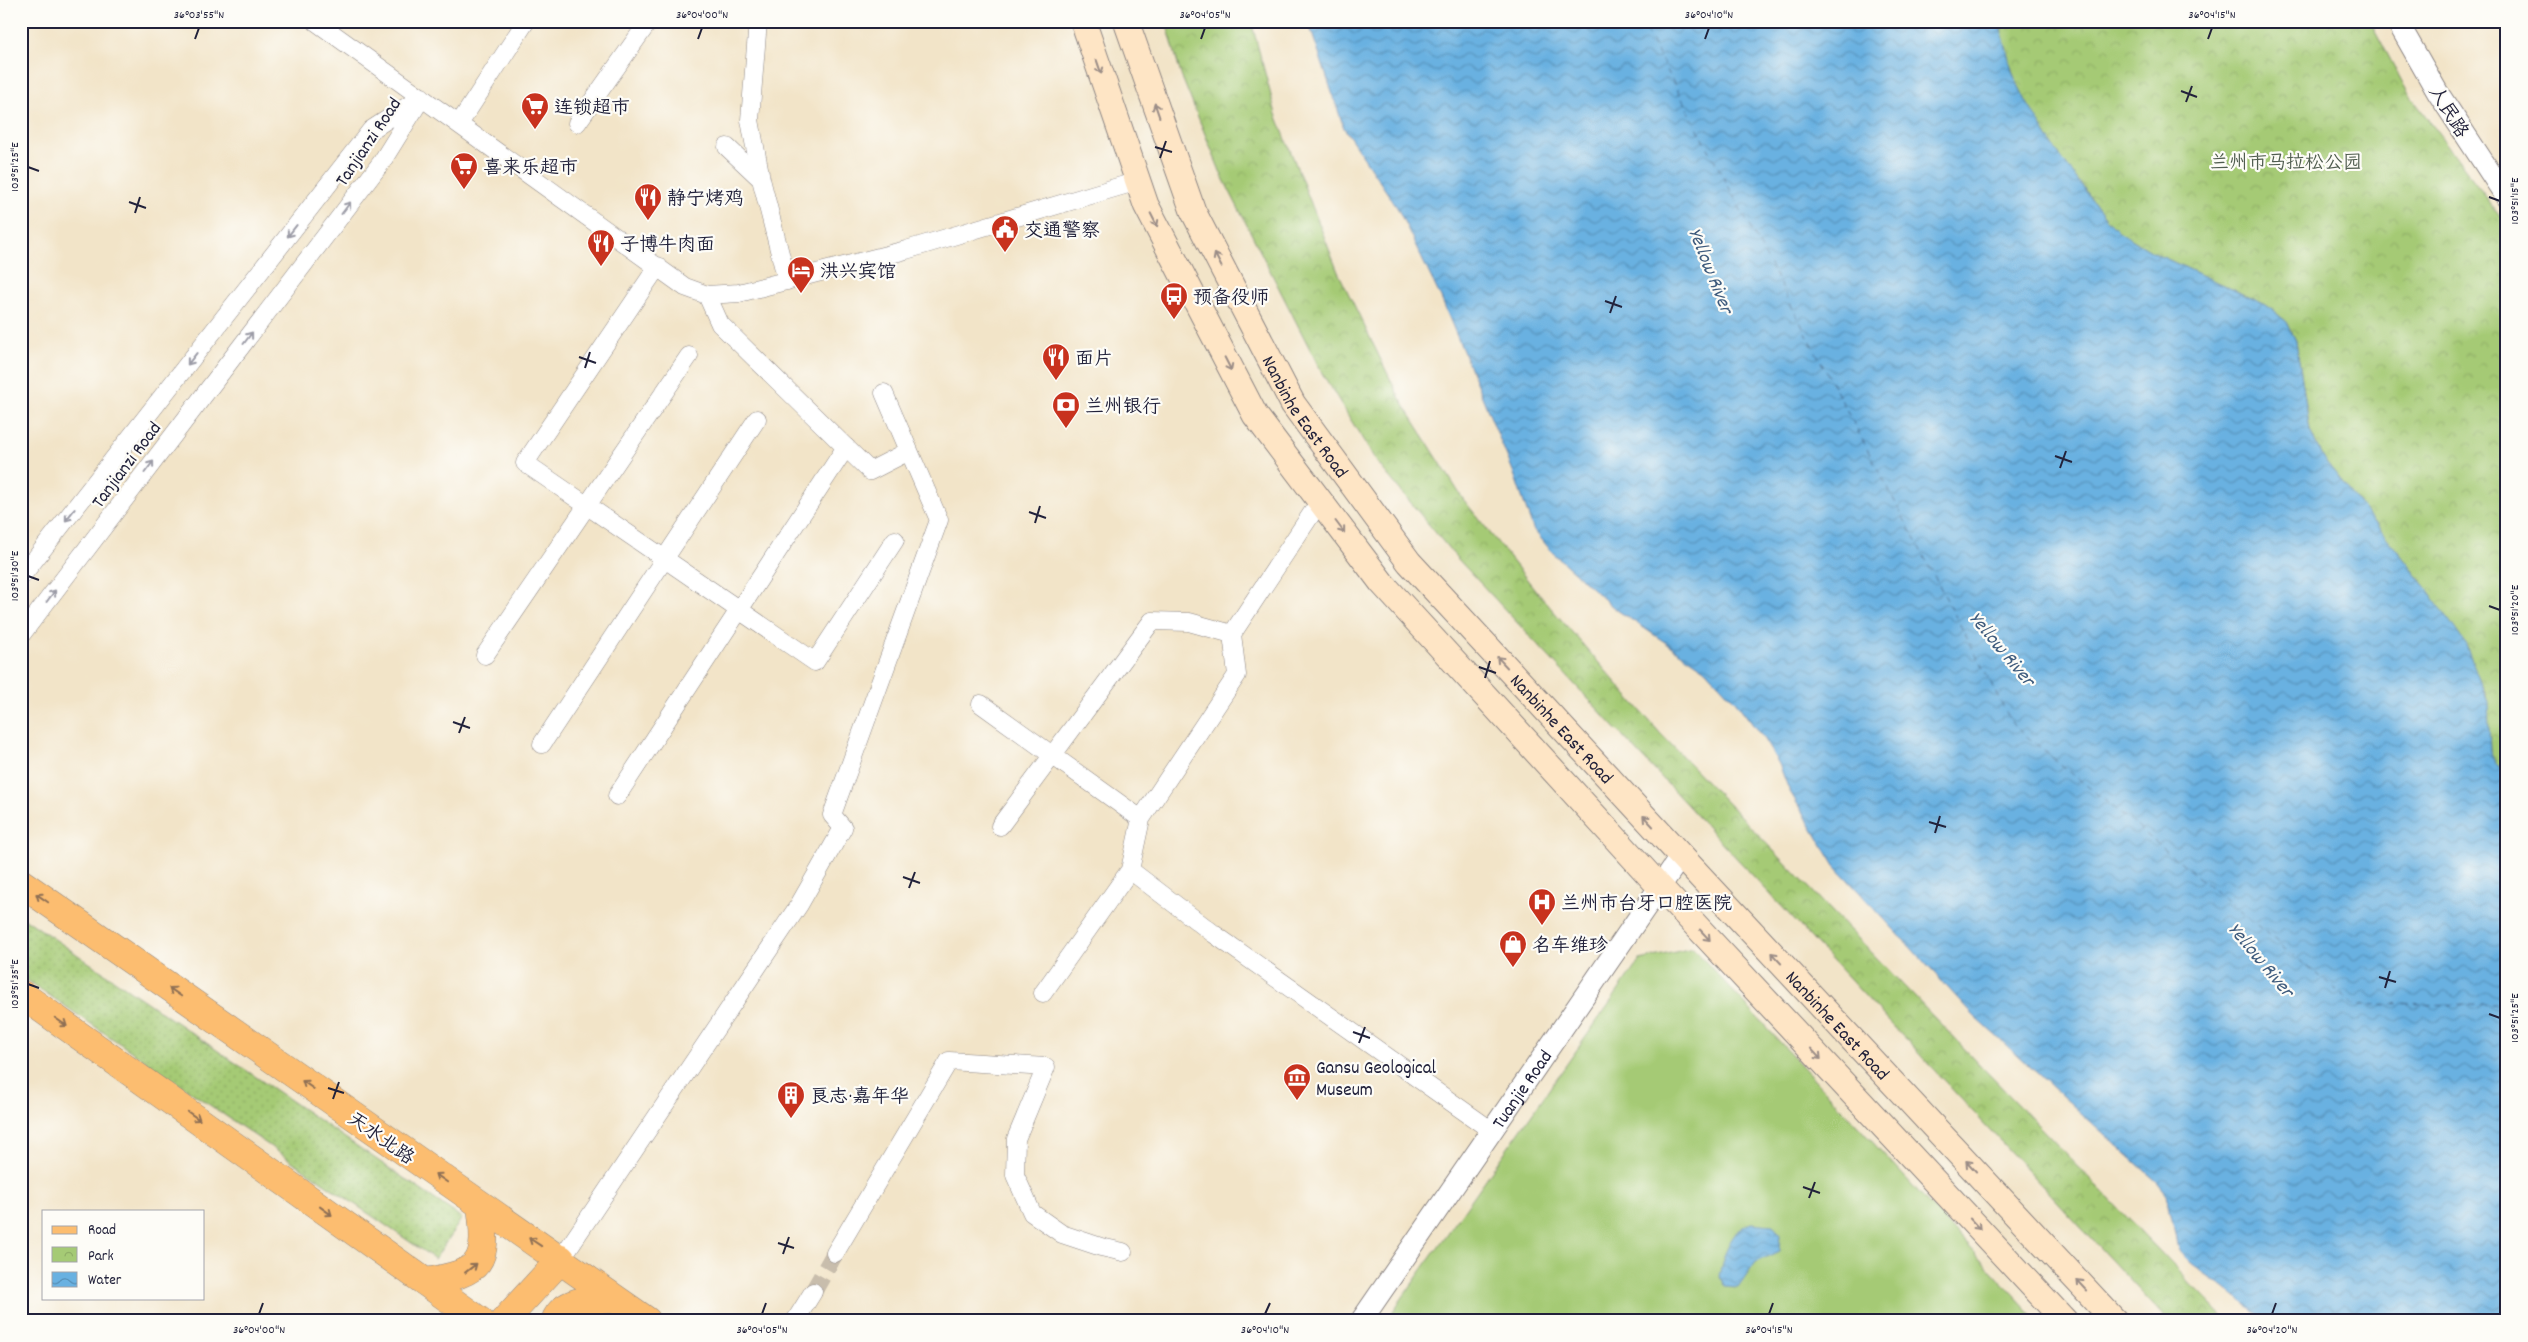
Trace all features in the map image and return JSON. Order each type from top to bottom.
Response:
[{"type":"main road","name":"Nanbinhe East Road","points":[[1083,21],[1146,205],[1255,415],[1382,583],[1660,887],[2065,1321]]},
{"type":"main road","name":"Nanbinhe East Road","points":[[1126,21],[1193,211],[1293,404],[1409,562],[2115,1321]]},
{"type":"main road","name":"天水北路","points":[[21,883],[647,1321]]},
{"type":"main road","points":[[21,994],[480,1321]]},
{"type":"main road","points":[[425,1282],[455,1277],[466,1273],[479,1261],[485,1236],[481,1206]]},
{"type":"main road","points":[[504,1321],[561,1260]]},
{"type":"main road","points":[[554,1321],[565,1307],[580,1302],[615,1299]]},
{"type":"street","points":[[315,21],[685,287],[707,295],[739,293],[906,250],[1138,181]]},
{"type":"street","points":[[459,124],[526,21]]},
{"type":"street","points":[[577,123],[649,21]]},
{"type":"street","points":[[758,21],[750,120],[761,179],[787,280]]},
{"type":"street","name":"人民路","points":[[2397,21],[2404,37],[2438,93],[2507,198]]},
{"type":"street","name":"Tanjianzi Road","points":[[21,577],[371,130],[422,98]]},
{"type":"street","name":"Tanjianzi Road","points":[[21,635],[381,163],[422,98]]},
{"type":"street","points":[[727,147],[761,179]]},
{"type":"street","points":[[658,266],[525,463],[815,662],[895,540]]},
{"type":"street","points":[[707,295],[720,324],[870,471],[909,451]]},
{"type":"street","points":[[485,655],[689,356]]},
{"type":"street","points":[[561,1260],[799,904],[843,828],[832,815],[939,520],[884,393]]},
{"type":"street","points":[[542,744],[757,419]]},
{"type":"street","points":[[617,796],[846,447]]},
{"type":"street","points":[[1043,993],[1130,870],[1141,819],[1237,675],[1232,634],[1320,501]]},
{"type":"street","points":[[1000,826],[1152,621],[1188,622],[1232,634]]},
{"type":"street","points":[[982,704],[1141,819]]},
{"type":"street","name":"Tuanjie Road","points":[[1361,1321],[1681,856]]},
{"type":"street","points":[[1130,870],[1214,934],[1492,1131]]},
{"type":"street","points":[[835,1253],[949,1061],[1046,1067],[1016,1139],[1015,1175],[1032,1213],[1039,1218],[1062,1234],[1101,1248],[1123,1252]]},
{"type":"street","points":[[796,1321],[813,1292]]},
{"type":"green space","points":[[1166,21],[1251,21],[1276,114],[1338,272],[1399,397],[1463,499],[1537,592],[1660,733],[2227,1321],[2168,1321],[1455,556],[1376,461],[1322,373],[1222,176],[1181,75]]},
{"type":"green space","name":"兰州市马拉松公园","points":[[1999,21],[2370,21],[2407,91],[2507,225],[2507,773],[2496,764],[2490,752],[2486,693],[2427,588],[2323,458],[2310,431],[2296,341],[2287,322],[2266,305],[2154,253],[2120,232],[2105,217],[2057,152],[2026,102],[2013,74]]},
{"type":"green space","points":[[21,916],[462,1218],[435,1259],[21,976]]},
{"type":"green space","points":[[1693,948],[2038,1321],[1386,1321],[1640,960]]},
{"type":"water","name":"Yellow River","points":[[1308,21],[1999,21],[2013,74],[2026,101],[2057,152],[2105,217],[2120,232],[2154,253],[2266,305],[2287,322],[2296,341],[2310,431],[2323,458],[2427,588],[2466,645],[2488,702],[2490,752],[2496,764],[2507,773],[2507,1321],[2275,1321],[2259,1315],[2186,1259],[2178,1250],[2167,1195],[2155,1180],[1974,1016],[1835,866],[1789,790],[1779,764],[1763,738],[1735,701],[1705,669],[1614,608],[1553,553],[1533,529],[1513,471],[1441,298],[1398,209],[1344,128]]},
{"type":"water","points":[[1751,1223],[1773,1225],[1780,1235],[1779,1251],[1756,1262],[1738,1288],[1725,1287],[1719,1276],[1726,1252],[1737,1232]]},
{"type":"ferry route","points":[[1641,21],[2013,725],[2354,1005],[2507,1004]]},
{"type":"tunnel","points":[[813,1292],[835,1253]]},
{"type":"place","name":"连锁超市","points":[[535,130]]},
{"type":"place","name":"喜来乐超市","points":[[464,190]]},
{"type":"place","name":"静宁烤鸡","points":[[648,221]]},
{"type":"place","name":"交通警察","points":[[1005,253]]},
{"type":"place","name":"子博牛肉面","points":[[601,267]]},
{"type":"place","name":"洪兴宾馆","points":[[801,294]]},
{"type":"place","name":"预备役师","points":[[1174,320]]},
{"type":"place","name":"面片","points":[[1056,381]]},
{"type":"place","name":"兰州银行","points":[[1066,429]]},
{"type":"place","name":"兰州市台牙口腔医院","points":[[1542,926]]},
{"type":"place","name":"名车维珍","points":[[1513,968]]},
{"type":"place","name":"Gansu Geological Museum","points":[[1297,1101]]},
{"type":"place","name":"良志·嘉年华","points":[[791,1119]]}]
